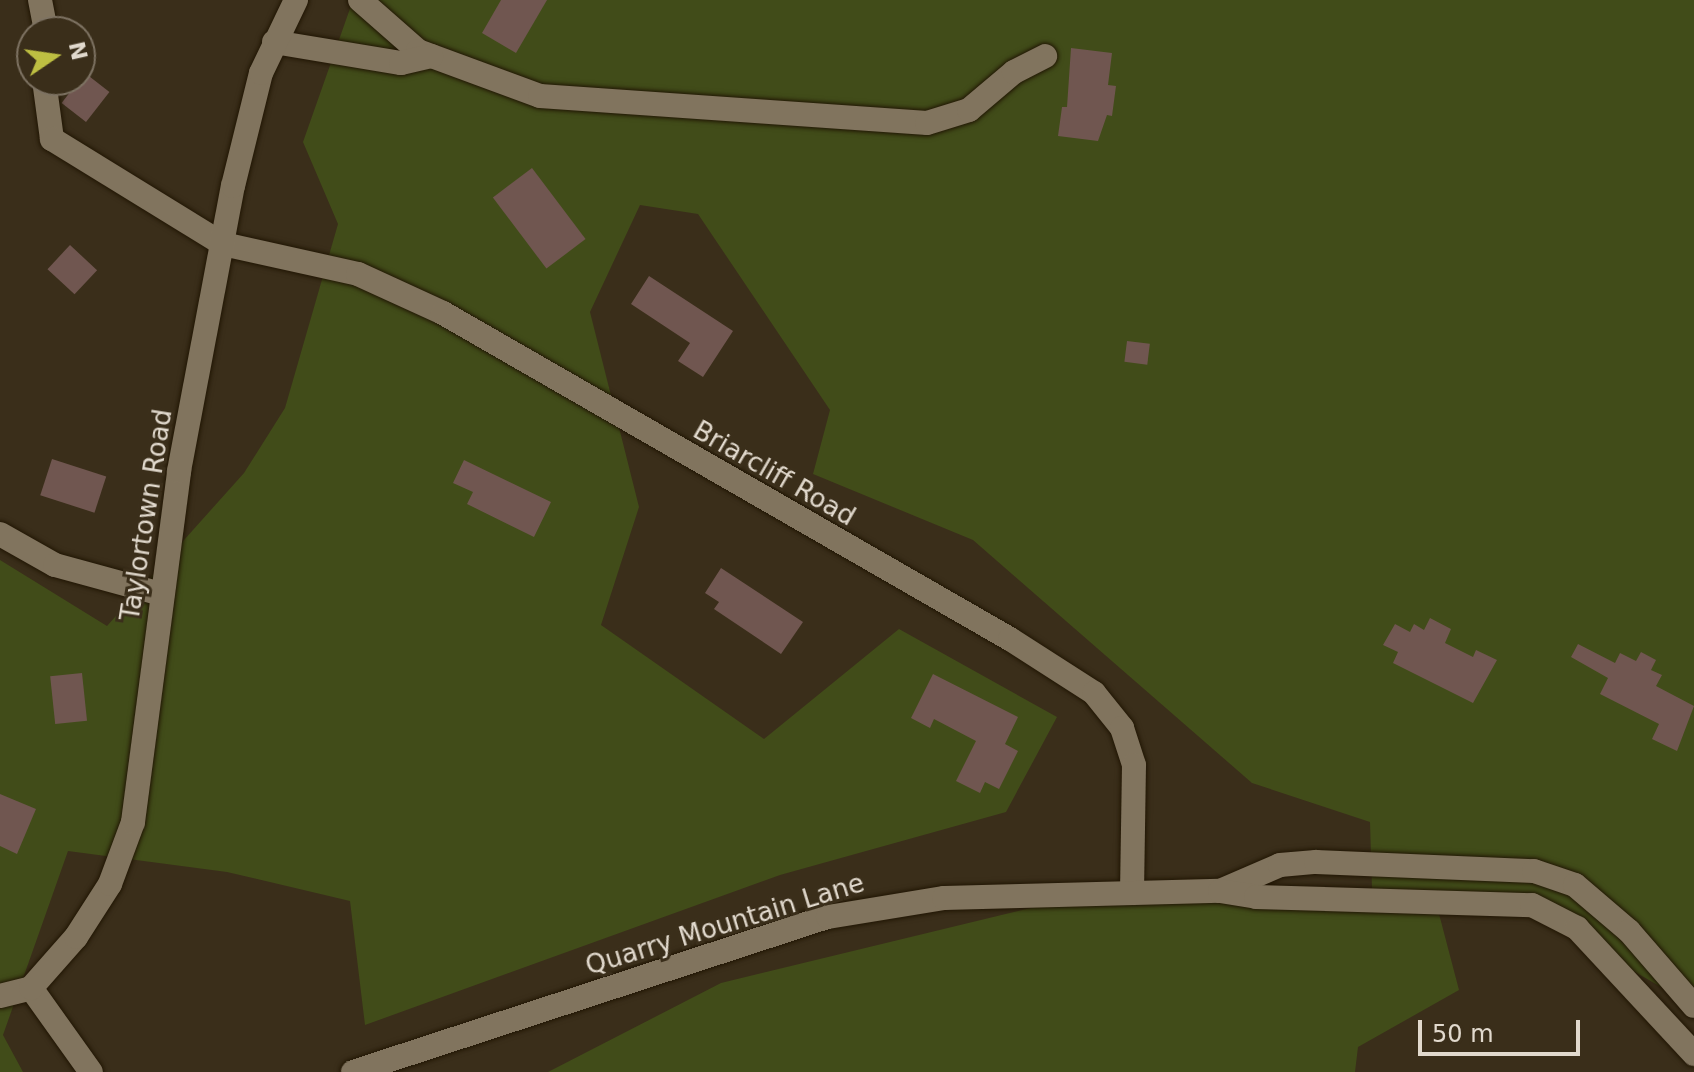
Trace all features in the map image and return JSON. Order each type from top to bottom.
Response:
[{"type":"street","name":"Taylortown Road","points":[[31,988],[76,937],[110,884],[133,822],[161,594],[245,129],[274,42],[296,0]]},
{"type":"street","points":[[360,0],[418,51],[540,96],[927,123],[969,110],[1014,72],[1045,56]]},
{"type":"street","points":[[274,42],[401,63],[431,56]]},
{"type":"street","name":"Briarcliff Road","points":[[46,96],[52,139],[223,244],[358,274],[443,313],[1010,639],[1094,693],[1122,728],[1134,765],[1132,893]]},
{"type":"street","points":[[0,534],[55,565],[161,594]]},
{"type":"street","name":"Quarry Mountain Lane","points":[[1220,891],[1280,865],[1316,862],[1506,868],[1575,885],[1629,931],[1694,1006]]},
{"type":"street","points":[[1506,868],[1506,902]]},
{"type":"street","name":"Quarry Mountain Lane","points":[[353,1072],[828,917],[944,898],[1220,891],[1256,897],[1532,905],[1577,928],[1694,1054]]},
{"type":"street","points":[[0,996],[31,988],[91,1072]]},
{"type":"green space","points":[[353,0],[1694,0],[1694,1006],[1602,953],[1541,896],[1372,889],[1370,822],[1252,783],[973,540],[813,474],[830,410],[698,214],[640,205],[590,312],[639,507],[601,625],[764,739],[899,629],[1057,717],[1006,812],[780,875],[365,1025],[350,901],[227,872],[68,851],[3,1035],[23,1072],[0,1072],[0,560],[107,626],[244,473],[285,408],[338,224],[303,142]]},
{"type":"green space","points":[[1072,898],[1438,910],[1459,990],[1358,1047],[1355,1072],[548,1072],[721,983]]},
{"type":"building","points":[[501,0],[547,0],[516,53],[482,33]]},
{"type":"building","points":[[1071,48],[1112,53],[1108,85],[1116,86],[1112,116],[1107,115],[1098,141],[1058,136],[1062,107],[1067,107]]},
{"type":"building","points":[[96,82],[109,92],[86,122],[62,103],[67,96],[96,96]]},
{"type":"building","points":[[532,168],[586,239],[546,269],[493,197]]},
{"type":"building","points":[[70,245],[97,270],[75,294],[47,269]]},
{"type":"building","points":[[649,276],[733,331],[703,377],[678,361],[690,343],[631,304]]},
{"type":"building","points":[[1127,341],[1150,344],[1147,365],[1124,362]]},
{"type":"building","points":[[52,459],[106,477],[94,513],[40,495]]},
{"type":"building","points":[[464,460],[551,502],[534,537],[467,504],[473,492],[453,483]]},
{"type":"building","points":[[721,568],[803,622],[781,654],[714,609],[719,602],[705,593]]},
{"type":"building","points":[[1430,618],[1451,629],[1445,643],[1473,657],[1476,650],[1497,660],[1473,703],[1393,663],[1398,652],[1383,645],[1395,624],[1410,632],[1414,624],[1424,630]]},
{"type":"building","points":[[1578,644],[1615,663],[1620,653],[1636,661],[1641,652],[1656,660],[1651,670],[1662,675],[1656,686],[1694,706],[1677,751],[1652,739],[1659,724],[1600,694],[1608,678],[1571,657]]},
{"type":"building","points":[[82,673],[87,721],[55,724],[50,676]]},
{"type":"building","points":[[933,674],[1018,717],[1005,744],[1018,751],[999,789],[985,782],[980,793],[956,781],[976,741],[934,719],[930,728],[911,718]]},
{"type":"building","points":[[0,794],[36,809],[17,854],[0,846]]}]
